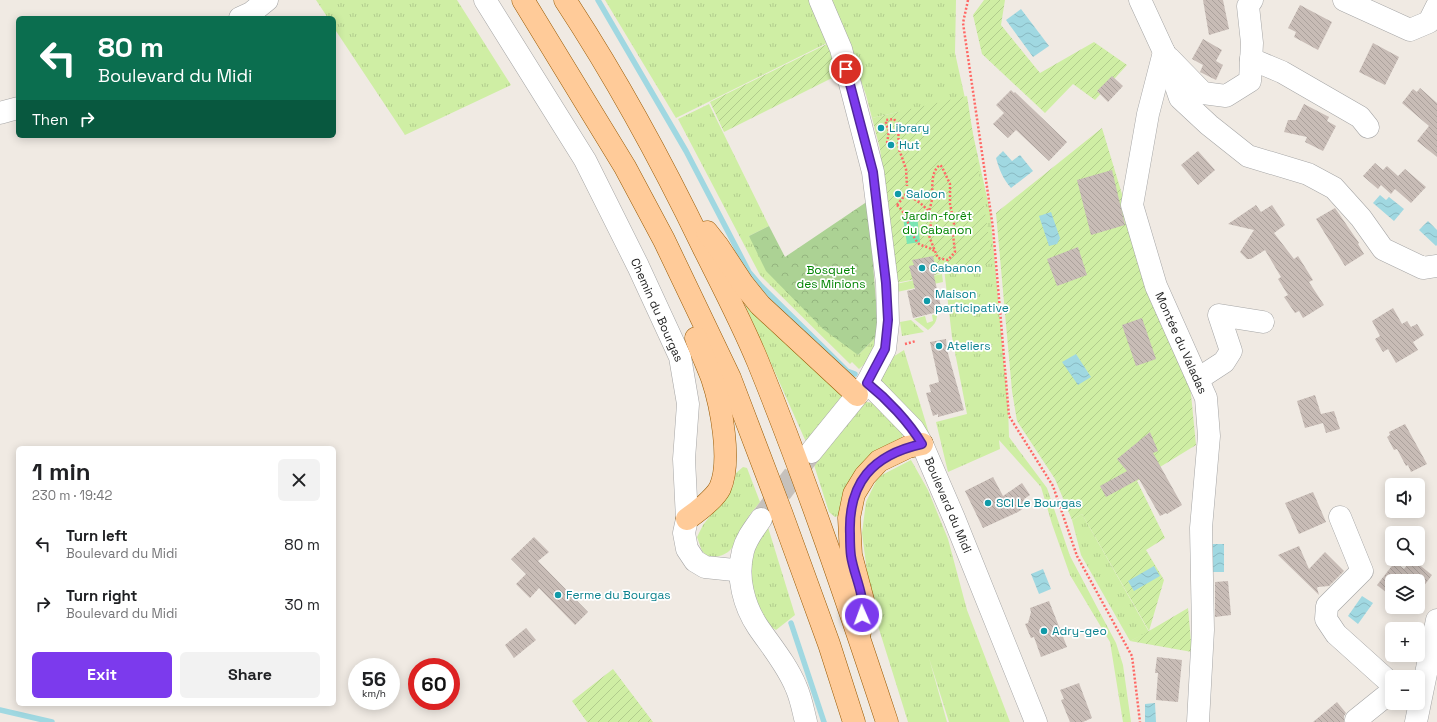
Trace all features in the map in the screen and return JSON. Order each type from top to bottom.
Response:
[{"type":"main road","points":[[523,0],[625,167],[664,240],[730,378],[826,636],[854,722]]},
{"type":"main road","points":[[565,0],[604,62],[682,203],[757,360],[823,532],[887,722]]},
{"type":"main road","points":[[625,167],[712,379],[721,414],[726,449],[725,471],[720,488],[701,510],[687,519]]},
{"type":"main road","points":[[682,203],[718,246],[743,284],[760,305],[862,389]]},
{"type":"main road","points":[[859,637],[864,604],[851,555],[849,518],[854,494],[865,476],[879,461],[908,447],[922,444]]},
{"type":"street","points":[[244,16],[268,0]]},
{"type":"street","name":"Chemin du Bourgas","points":[[485,0],[585,160],[638,266],[680,357],[688,404],[684,458],[687,519],[684,533],[687,549],[695,561],[705,567],[734,570],[740,569]]},
{"type":"street","points":[[811,452],[862,389],[885,349],[888,320],[886,283],[873,172],[841,49],[820,0]]},
{"type":"street","points":[[1140,0],[1164,52],[1180,98],[1209,125],[1248,156],[1308,174],[1334,188],[1361,218],[1383,249],[1423,268],[1437,266]]},
{"type":"street","points":[[1164,52],[1203,93],[1226,96],[1250,81],[1252,43],[1248,6],[1252,0]]},
{"type":"street","points":[[1344,0],[1410,30],[1429,22],[1437,6]]},
{"type":"street","name":"Montée du Valadas","points":[[1164,52],[1148,114],[1132,205],[1156,286],[1206,398],[1209,436],[1201,528],[1203,630],[1198,722]]},
{"type":"street","points":[[1251,59],[1282,72],[1360,117],[1368,127]]},
{"type":"street","points":[[0,113],[16,109]]},
{"type":"street","points":[[1198,379],[1224,362],[1231,351],[1219,315],[1263,322]]},
{"type":"street","name":"Boulevard du Midi","points":[[862,389],[875,390],[913,429],[922,444],[954,518],[1036,722]]},
{"type":"street","points":[[1340,517],[1362,571],[1327,606],[1326,619],[1336,634],[1385,678]]},
{"type":"street","points":[[760,519],[750,534],[743,551],[740,569],[742,587],[748,609],[796,687],[806,722]]},
{"type":"street","points":[[1425,673],[1437,620]]},
{"type":"street","points":[[1356,720],[1385,697]]},
{"type":"street","points":[[1416,722],[1418,710]]},
{"type":"path","points":[[968,0],[963,23],[993,228],[1009,416],[1053,486],[1077,556],[1132,656],[1140,722]]},
{"type":"path","points":[[887,126],[886,120],[896,120],[898,125],[898,149],[906,169],[907,186]]},
{"type":"path","points":[[940,165],[950,184],[950,204],[954,223],[953,234],[956,252],[948,260],[938,258],[929,236],[931,223],[929,211],[932,199],[931,186],[937,168],[940,165]]},
{"type":"path","points":[[894,210],[906,194],[929,211]]},
{"type":"path","points":[[897,204],[905,215],[913,235],[919,244],[929,247],[935,251]]},
{"type":"green space","points":[[316,0],[457,0],[511,85],[405,135],[336,31],[336,16],[327,16]]},
{"type":"green space","points":[[605,0],[813,0],[831,41],[676,118]]},
{"type":"green space","points":[[832,0],[956,0],[955,53],[990,211],[1008,406],[1009,437],[1047,488],[1070,556],[1116,643],[1123,665],[1131,722],[1123,722],[1110,642],[1070,575],[1041,487],[999,440],[1000,449],[948,472],[936,422],[967,414],[952,337],[931,157],[898,112],[872,118],[866,95]]},
{"type":"green space","points":[[984,0],[1005,0],[1001,25],[1040,73],[1094,42],[1127,65],[1095,100],[1073,84],[1045,113],[982,54],[973,15]]},
{"type":"green space","points":[[827,44],[842,73],[724,132],[710,102]]},
{"type":"green space","name":"Jardin-forêt du Cabanon","points":[[967,96],[993,263],[896,283],[880,149],[872,118]]},
{"type":"green space","points":[[709,104],[769,226],[749,236],[858,355],[877,336],[872,355],[859,369],[852,362],[850,364],[760,275],[678,119]]},
{"type":"green space","points":[[1102,128],[1154,300],[1190,384],[1196,445],[1137,481],[1165,538],[1146,550],[1164,580],[1149,631],[1082,514],[1072,520],[1055,479],[1017,421],[1012,391],[996,213]]},
{"type":"green space","name":"Bosquet des Minions","points":[[868,201],[878,327],[877,336],[858,355],[823,329],[766,271],[749,236],[769,226],[785,257]]},
{"type":"green space","points":[[917,215],[920,242],[907,244],[903,217]]},
{"type":"green space","points":[[942,274],[943,282],[897,292],[896,284]]},
{"type":"green space","points":[[742,298],[841,390],[844,398],[806,442]]},
{"type":"green space","points":[[937,314],[935,323],[928,330],[914,319],[925,316],[927,323],[933,321],[932,315]]},
{"type":"green space","points":[[911,320],[924,332],[902,336],[900,322]]},
{"type":"green space","points":[[904,350],[934,450],[886,393],[880,378],[885,362]]},
{"type":"green space","points":[[866,402],[875,403],[897,424],[903,434],[901,440],[843,514],[835,517],[829,512],[814,465]]},
{"type":"green space","points":[[911,460],[928,490],[948,539],[967,610],[1010,722],[949,722],[929,658],[947,722],[908,722],[879,629],[869,587],[862,533],[866,502],[878,477]]},
{"type":"green space","points":[[743,467],[747,468],[760,502],[748,517],[734,546],[724,554],[708,557],[702,551],[697,537],[703,525],[733,487],[736,473]]},
{"type":"green space","points":[[1082,514],[1149,632],[1130,641],[1081,555],[1072,520]]},
{"type":"green space","points":[[767,524],[795,615],[776,630],[766,624],[756,610],[748,568],[759,531]]},
{"type":"green space","points":[[1188,608],[1192,652],[1130,641]]},
{"type":"green space","points":[[613,669],[653,722],[587,722],[572,701]]},
{"type":"water","points":[[1021,9],[1049,46],[1033,57],[1006,20]]},
{"type":"water","points":[[1003,151],[1012,161],[1020,155],[1033,171],[1011,188],[998,166],[996,158]]},
{"type":"water","points":[[1380,195],[1386,200],[1389,197],[1404,209],[1394,221],[1373,203]]},
{"type":"water","points":[[1051,212],[1060,238],[1057,244],[1049,246],[1039,216]]},
{"type":"water","points":[[1428,221],[1437,230],[1436,246],[1419,230]]},
{"type":"water","points":[[1076,354],[1091,377],[1078,385],[1062,362]]},
{"type":"water","points":[[1212,544],[1224,544],[1224,572],[1212,572]]},
{"type":"water","points":[[1154,566],[1160,576],[1134,591],[1128,581]]},
{"type":"water","points":[[1043,569],[1051,589],[1039,594],[1031,574]]},
{"type":"water","points":[[1362,596],[1373,603],[1358,624],[1348,616]]},
{"type":"water","points":[[1155,703],[1156,722],[1145,722],[1145,704]]},
{"type":"building","points":[[1203,0],[1223,0],[1229,29],[1209,35]]},
{"type":"building","points":[[1300,5],[1332,22],[1318,50],[1294,37],[1296,32],[1288,28]]},
{"type":"building","points":[[1203,39],[1222,50],[1216,61],[1223,65],[1216,80],[1200,72],[1203,65],[1192,59]]},
{"type":"building","points":[[1373,43],[1399,57],[1385,85],[1359,72]]},
{"type":"building","points":[[1112,76],[1123,86],[1108,102],[1097,91]]},
{"type":"building","points":[[1420,88],[1437,103],[1437,157],[1417,141],[1429,126],[1402,103],[1413,89],[1417,92]]},
{"type":"building","points":[[1011,90],[1014,93],[1015,92],[1067,142],[1049,161],[1016,130],[1008,138],[993,124],[1004,113],[996,105]]},
{"type":"building","points":[[1304,104],[1329,117],[1327,121],[1336,126],[1323,151],[1305,142],[1307,137],[1284,132],[1288,120],[1296,120]]},
{"type":"building","points":[[1198,151],[1215,170],[1198,185],[1181,165]]},
{"type":"building","points":[[1375,163],[1383,170],[1387,166],[1398,176],[1405,169],[1426,187],[1411,203],[1395,189],[1391,194],[1381,185],[1378,189],[1363,176]]},
{"type":"building","points":[[1112,170],[1125,225],[1091,235],[1077,180]]},
{"type":"building","points":[[1256,205],[1261,212],[1272,205],[1285,225],[1274,233],[1294,259],[1298,256],[1313,280],[1309,282],[1324,305],[1303,318],[1299,311],[1295,313],[1284,297],[1288,295],[1278,279],[1281,277],[1265,250],[1251,259],[1247,259],[1240,252],[1254,230],[1228,224]]},
{"type":"building","points":[[1335,208],[1359,243],[1358,244],[1364,254],[1345,266],[1316,219]]},
{"type":"building","points":[[1078,247],[1087,275],[1057,286],[1047,259]]},
{"type":"building","points":[[933,256],[936,270],[934,276],[942,311],[913,318],[907,291],[915,289],[909,266],[914,265],[912,260]]},
{"type":"building","points":[[1393,308],[1402,324],[1407,321],[1411,327],[1417,324],[1424,335],[1413,342],[1418,350],[1396,363],[1388,349],[1383,352],[1375,339],[1380,336],[1372,321]]},
{"type":"building","points":[[1142,318],[1156,359],[1136,366],[1122,325]]},
{"type":"building","points":[[946,339],[947,350],[964,410],[938,417],[938,414],[933,416],[926,393],[931,392],[929,385],[939,382],[930,342]]},
{"type":"building","points":[[1315,395],[1321,414],[1334,411],[1340,429],[1326,433],[1323,423],[1305,428],[1297,401]]},
{"type":"building","points":[[1405,424],[1427,464],[1411,472],[1397,449],[1394,450],[1387,437],[1390,435],[1389,432]]},
{"type":"building","points":[[1150,432],[1158,451],[1153,453],[1182,505],[1167,514],[1166,513],[1160,516],[1139,479],[1106,497],[1100,486],[1127,471],[1117,459]]},
{"type":"building","name":"SCI Le Bourgas","points":[[993,477],[1003,496],[1022,483],[1030,495],[1024,499],[1028,505],[1018,512],[983,528],[965,491]]},
{"type":"building","points":[[1313,492],[1326,522],[1299,534],[1285,503]]},
{"type":"building","points":[[534,537],[549,552],[538,561],[588,612],[575,625],[539,588],[530,598],[516,584],[526,574],[511,559]]},
{"type":"building","points":[[1299,546],[1309,569],[1325,552],[1344,571],[1329,586],[1318,587],[1319,595],[1278,555]]},
{"type":"building","points":[[1392,566],[1400,566],[1404,569],[1406,566],[1421,566],[1432,575],[1425,584],[1425,574],[1386,574]]},
{"type":"building","points":[[1385,575],[1385,591],[1377,585]]},
{"type":"building","points":[[1228,581],[1231,615],[1215,617],[1215,582]]},
{"type":"building","name":"Adry-geo","points":[[1049,601],[1067,647],[1041,657],[1034,637],[1031,638],[1025,624],[1028,623],[1031,612],[1030,608]]},
{"type":"building","points":[[526,628],[536,640],[514,658],[505,645]]},
{"type":"building","points":[[1157,657],[1182,660],[1178,702],[1156,700],[1158,673],[1155,673]]},
{"type":"building","points":[[1079,683],[1092,718],[1083,722],[1070,722],[1061,700],[1064,699],[1060,690]]},
{"type":"building","points":[[1337,702],[1346,713],[1344,716],[1344,722],[1313,722]]},
{"type":"waterway","points":[[598,0],[686,151],[749,272],[761,286],[847,371],[855,374]]},
{"type":"waterway","points":[[791,623],[824,722]]},
{"type":"waterway","points":[[0,710],[52,722]]},
{"type":"tunnel","points":[[761,519],[809,455]]},
{"type":"place","name":"Library","points":[[881,128]]},
{"type":"place","name":"Hut","points":[[891,145]]},
{"type":"place","name":"Saloon","points":[[898,194]]},
{"type":"place","name":"Cabanon","points":[[922,268]]},
{"type":"place","name":"Maison participative","points":[[927,301]]},
{"type":"place","name":"Ateliers","points":[[939,346]]},
{"type":"place","name":"SCI Le Bourgas","points":[[988,503]]},
{"type":"place","name":"Ferme du Bourgas","points":[[558,595]]},
{"type":"place","name":"Adry-geo","points":[[1044,631]]},
{"type":"route","points":[[846,69],[873,172],[886,283],[888,320],[885,349],[867,383],[913,429],[922,444],[908,447],[879,461],[865,476],[854,494],[849,518],[851,555],[864,604],[862,615]]}]
